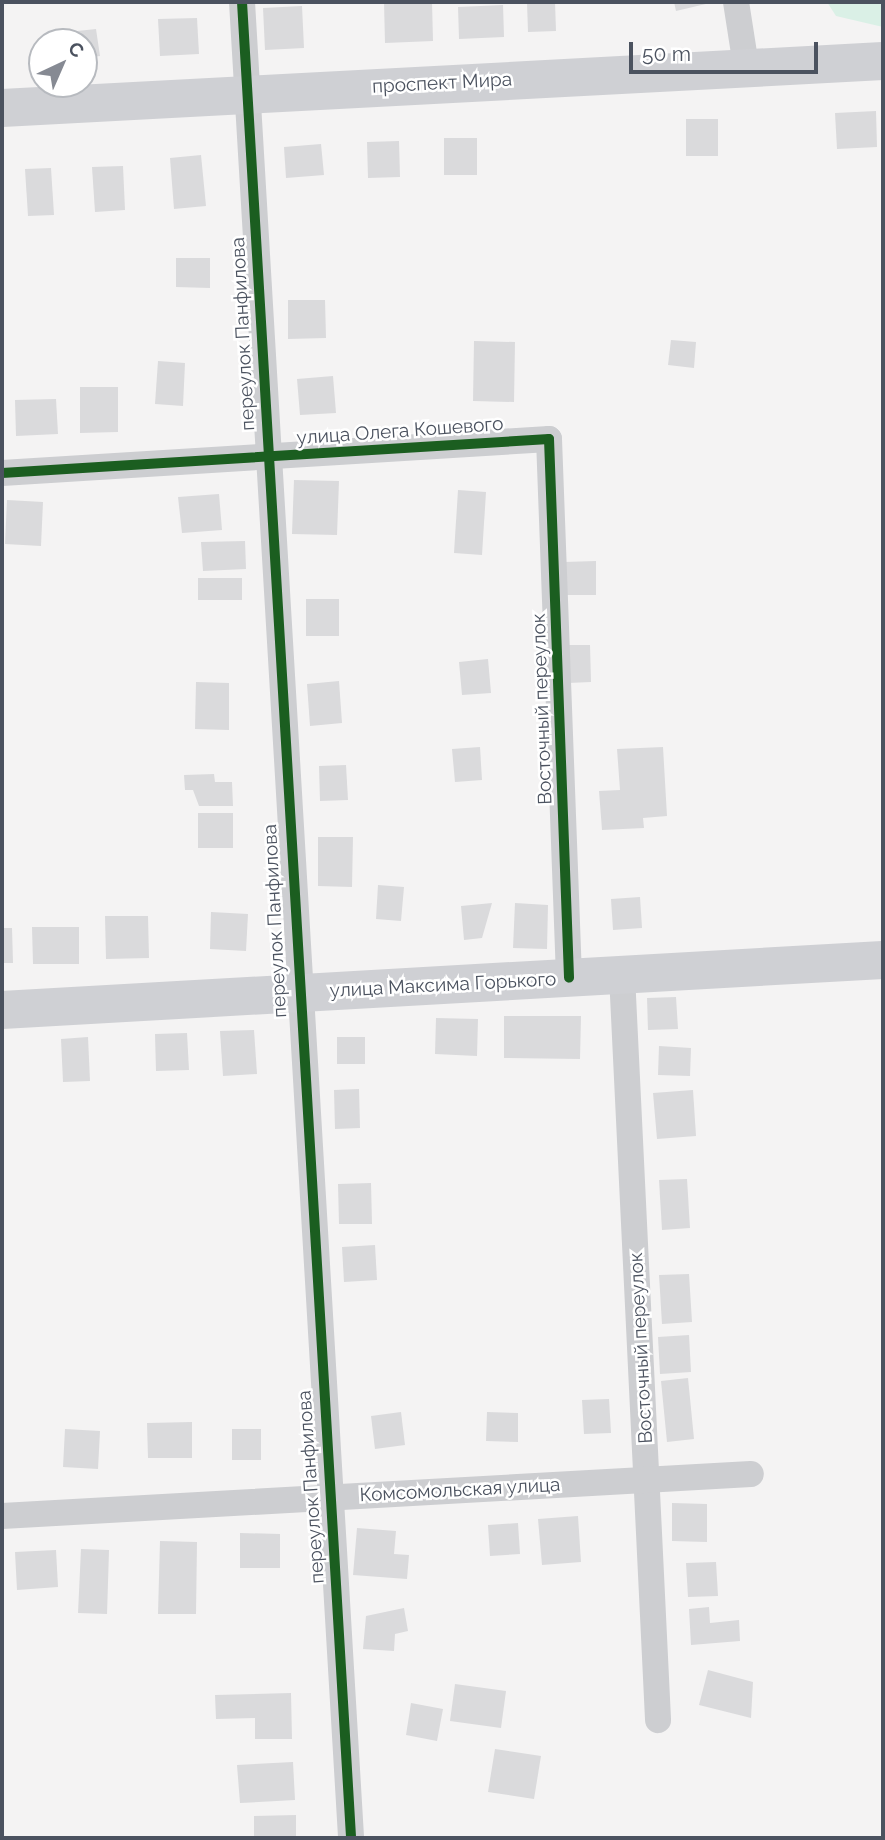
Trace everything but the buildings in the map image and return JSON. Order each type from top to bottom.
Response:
[{"type":"main road","name":"проспект Мира","points":[[2,108],[746,66],[883,61]]},
{"type":"main road","name":"улица Максима Горького","points":[[2,1010],[883,960]]},
{"type":"street","name":"переулок Панфилова","points":[[242,2],[297,993],[351,1838]]},
{"type":"street","points":[[737,2],[746,66]]},
{"type":"street","name":"улица Олега Кошевого","points":[[2,473],[549,439]]},
{"type":"street","name":"Восточный переулок","points":[[549,439],[569,978]]},
{"type":"street","name":"Восточный переулок","points":[[622,975],[658,1720]]},
{"type":"street","name":"Комсомольская улица","points":[[2,1516],[751,1474]]},
{"type":"green space","points":[[827,2],[883,2],[883,27],[836,16]]},
{"type":"cycle path","points":[[242,2],[351,1838]]},
{"type":"cycle path","points":[[2,473],[549,439],[569,978]]}]
